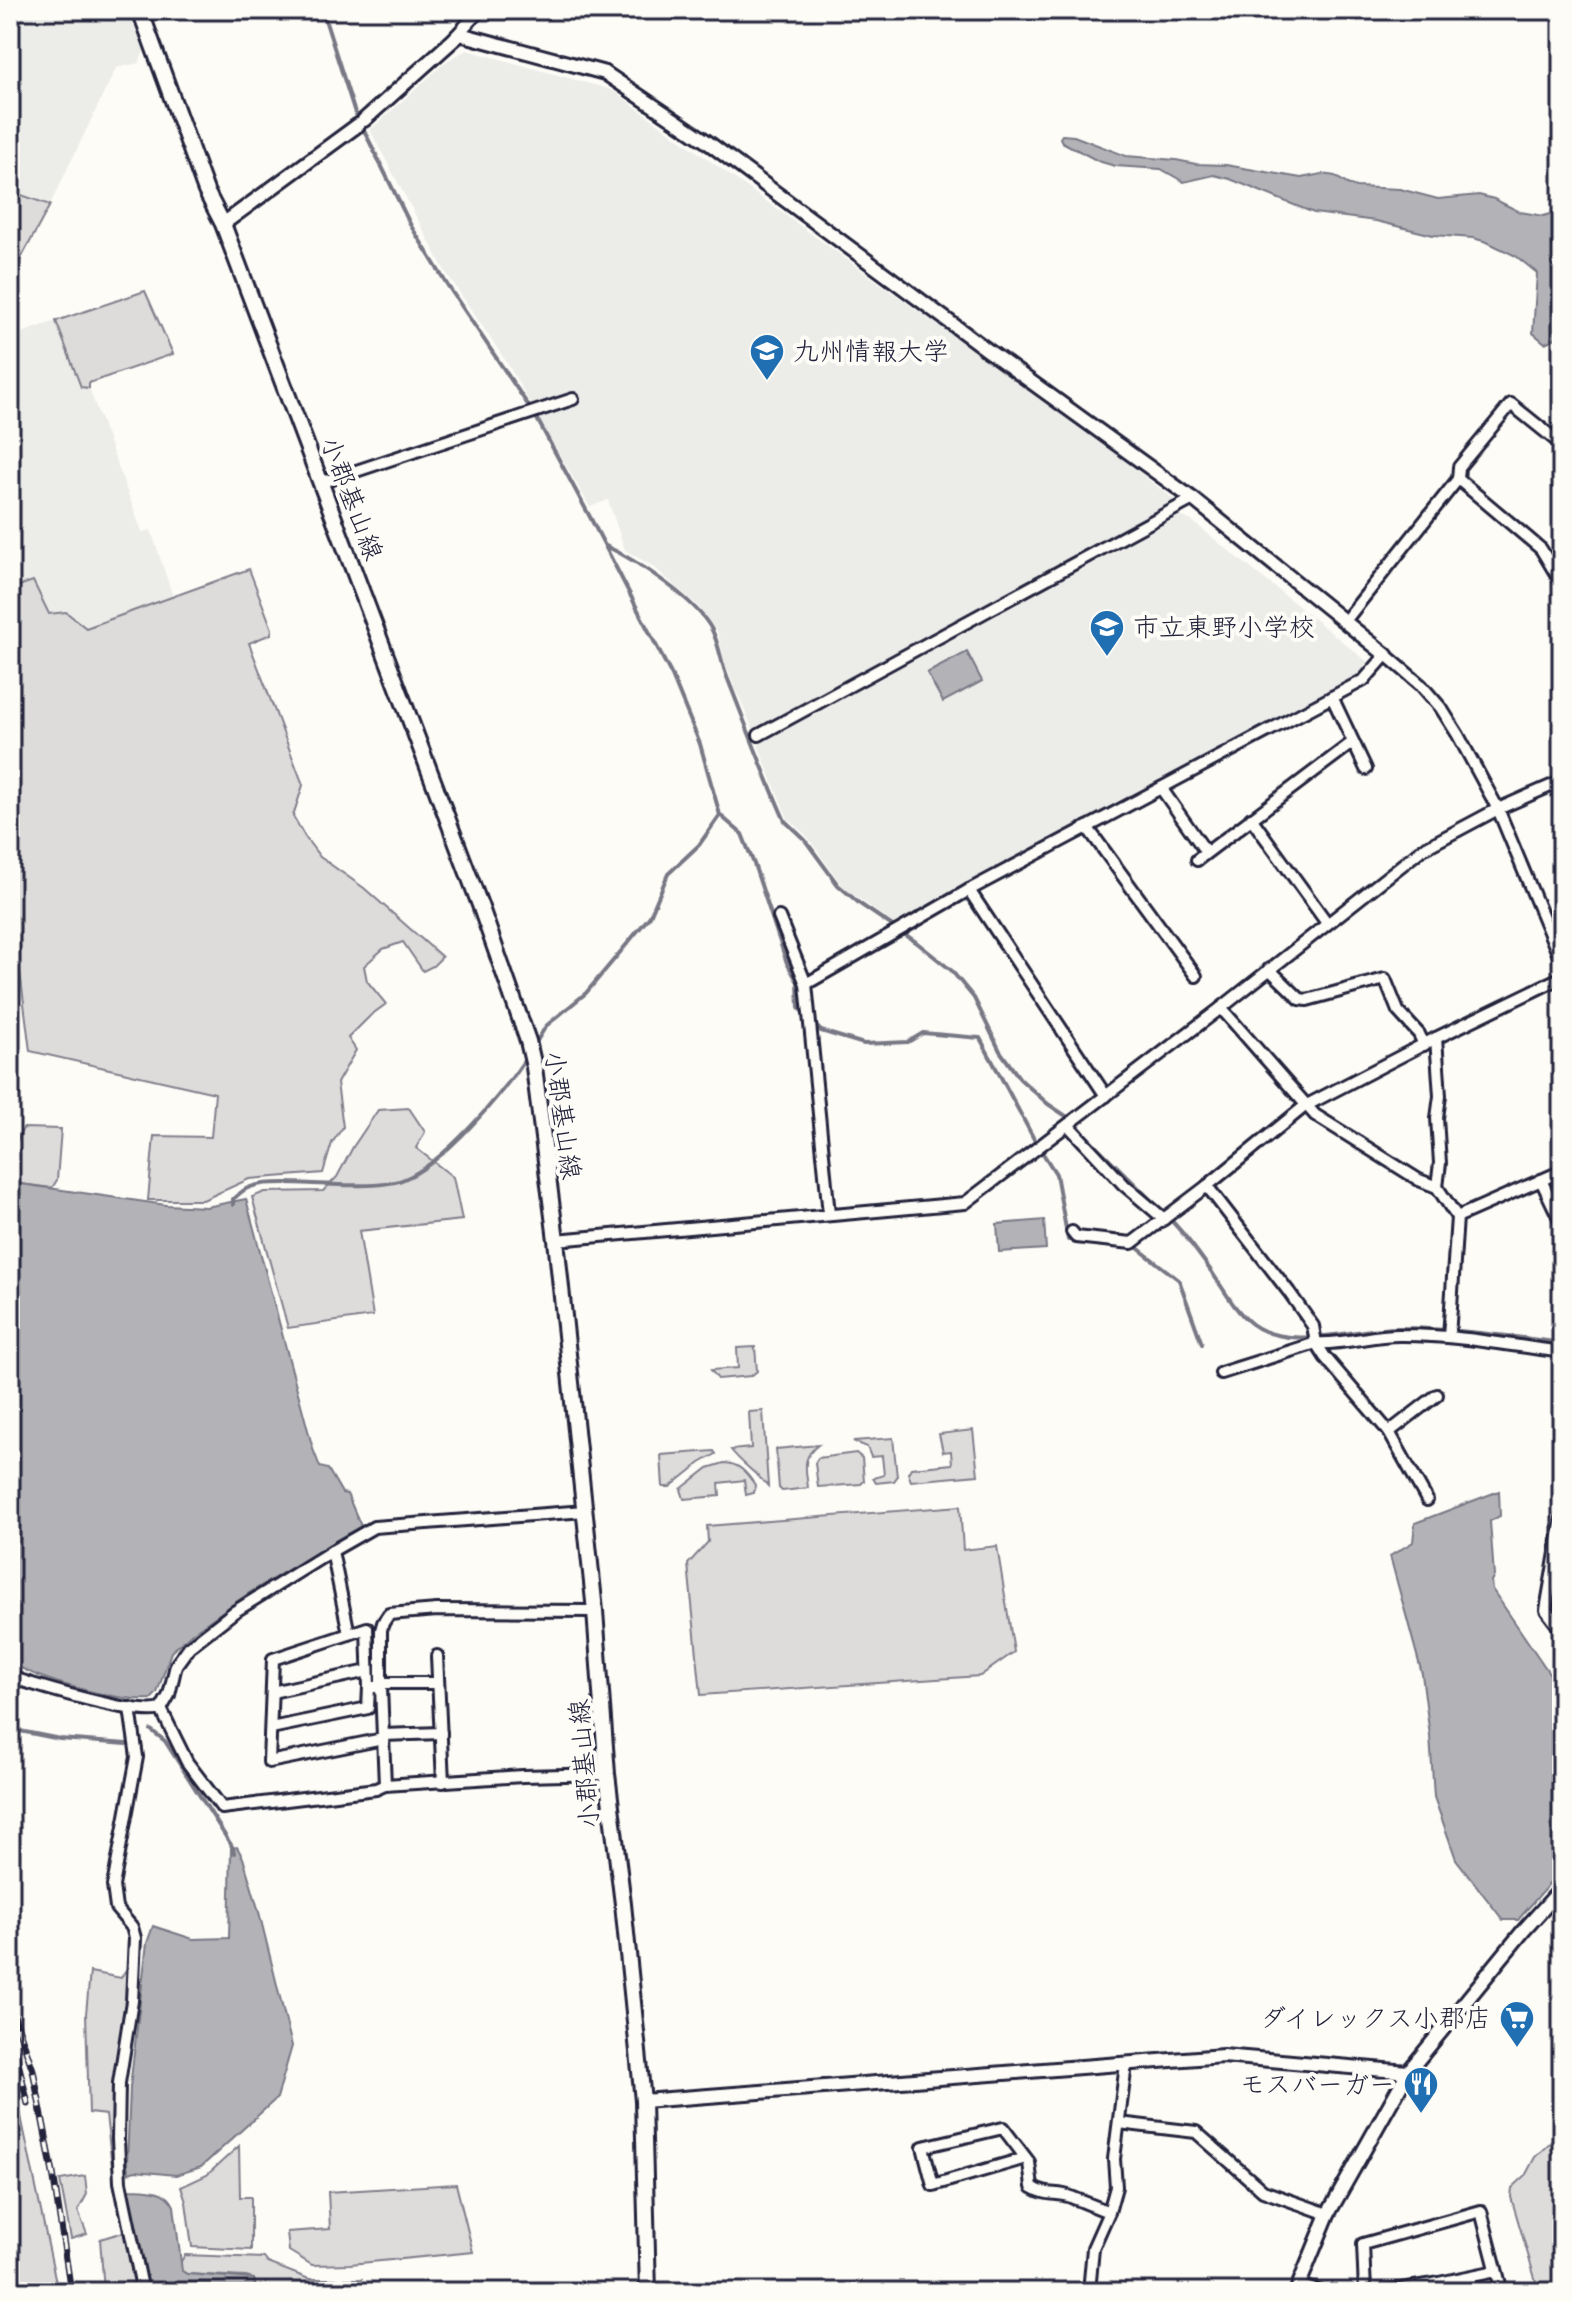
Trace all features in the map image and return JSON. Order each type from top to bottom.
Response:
[{"type":"main road","name":"小郡基山線","points":[[140,10],[206,191],[223,224],[480,905],[529,1042],[556,1240],[595,1611],[607,1774],[643,2101],[648,2292]]},
{"type":"street","points":[[439,53],[480,10]]},
{"type":"street","points":[[223,224],[361,122],[460,34],[605,73],[706,141],[1193,499],[1421,685],[1441,708],[1498,809],[1562,963]]},
{"type":"street","points":[[320,483],[573,399]]},
{"type":"street","points":[[1345,621],[1458,479],[1459,467],[1511,404],[1562,445]]},
{"type":"street","points":[[1458,479],[1541,549],[1562,584]]},
{"type":"street","points":[[759,735],[1193,499]]},
{"type":"street","points":[[806,984],[969,890],[1364,680],[1386,655]]},
{"type":"street","points":[[1332,697],[1366,769]]},
{"type":"street","points":[[1161,788],[1202,856],[1353,742]]},
{"type":"street","points":[[556,1240],[965,1203],[1221,1008],[1421,850],[1498,809],[1562,781]]},
{"type":"street","points":[[1251,818],[1327,923]]},
{"type":"street","points":[[1087,827],[1196,976]]},
{"type":"street","points":[[969,890],[1106,1096]]},
{"type":"street","points":[[779,917],[806,984],[829,1214]]},
{"type":"street","points":[[1269,969],[1300,999],[1307,1000],[1385,979],[1398,1011],[1419,1034],[1424,1045]]},
{"type":"street","points":[[1072,1232],[1076,1237],[1132,1243],[1305,1106],[1562,977]]},
{"type":"street","points":[[1221,1008],[1315,1115],[1419,1180],[1437,1187],[1457,1217],[1449,1337]]},
{"type":"street","points":[[1436,1038],[1440,1096],[1436,1138],[1440,1163],[1437,1187]]},
{"type":"street","points":[[1068,1125],[1124,1185],[1164,1219]]},
{"type":"street","points":[[1457,1217],[1562,1171]]},
{"type":"street","points":[[1541,1180],[1562,1224]]},
{"type":"street","points":[[1207,1186],[1313,1326],[1316,1343],[1334,1369],[1389,1432],[1427,1500]]},
{"type":"street","points":[[1221,1373],[1316,1343],[1332,1344],[1399,1334],[1449,1337],[1562,1352]]},
{"type":"street","points":[[1389,1432],[1437,1395]]},
{"type":"street","points":[[10,1677],[152,1712],[161,1709],[169,1695],[176,1665],[189,1647],[234,1612],[374,1527],[585,1511]]},
{"type":"street","points":[[1562,1518],[1546,1610],[1562,1631]]},
{"type":"street","points":[[332,1551],[349,1634]]},
{"type":"street","points":[[385,1785],[381,1630],[389,1614],[437,1610],[595,1611]]},
{"type":"street","points":[[271,1728],[368,1708],[367,1628],[273,1659],[269,1762],[383,1737],[441,1733]]},
{"type":"street","points":[[437,1656],[443,1782]]},
{"type":"street","points":[[272,1692],[368,1671]]},
{"type":"street","points":[[369,1687],[438,1683]]},
{"type":"street","points":[[130,1708],[137,1757],[113,1886],[116,1908],[132,1927],[135,1938],[132,2001],[119,2083],[118,2139],[120,2182],[143,2292]]},
{"type":"street","points":[[161,1709],[187,1762],[222,1808],[376,1789],[385,1785],[607,1774]]},
{"type":"street","points":[[1322,2292],[1297,2288],[1328,2214],[1408,2072],[1562,1888]]},
{"type":"street","points":[[643,2101],[1223,2056],[1408,2072]]},
{"type":"street","points":[[1089,2292],[1093,2248],[1116,2187],[1114,2159],[1126,2064]]},
{"type":"street","points":[[1119,2123],[1196,2132],[1263,2191],[1328,2214]]},
{"type":"street","points":[[1026,2158],[933,2185],[923,2147],[1003,2128],[1026,2158],[1029,2162],[1032,2187],[1043,2193],[1070,2196],[1109,2212]]},
{"type":"street","points":[[1365,2292],[1363,2244],[1481,2211],[1502,2292]]},
{"type":"street","points":[[1381,2292],[1496,2271]]},
{"type":"shaded area","points":[[10,10],[129,10],[144,51],[139,63],[116,68],[50,205],[10,191]]},
{"type":"shaded area","name":"九州情報大学","points":[[467,50],[612,90],[1112,451],[1173,499],[1173,506],[754,732],[725,664],[718,633],[698,606],[654,567],[625,550],[608,500],[590,507],[507,363],[445,271],[370,130],[447,61]]},
{"type":"shaded area","points":[[1062,135],[1074,136],[1126,156],[1226,165],[1301,178],[1322,174],[1335,176],[1356,187],[1400,189],[1438,199],[1479,195],[1520,212],[1544,216],[1562,210],[1562,335],[1545,343],[1533,333],[1537,273],[1516,256],[1487,242],[1314,213],[1214,175],[1184,182],[1161,169],[1115,166],[1098,161],[1062,142]]},
{"type":"shaded area","points":[[10,191],[50,205],[10,279]]},
{"type":"shaded area","points":[[145,291],[173,354],[89,383],[89,388],[81,387],[56,321]]},
{"type":"shaded area","points":[[56,321],[81,386],[89,388],[142,532],[151,530],[173,597],[86,628],[66,612],[49,614],[33,581],[10,589],[10,335]]},
{"type":"shaded area","points":[[1180,516],[1192,521],[1370,666],[1265,727],[894,924],[844,888],[807,836],[788,819],[758,745]]},
{"type":"shaded area","points":[[249,569],[272,629],[271,634],[249,643],[303,785],[293,816],[320,857],[364,888],[442,957],[423,971],[403,942],[383,949],[364,966],[367,981],[386,1004],[348,1038],[356,1050],[337,1083],[343,1127],[332,1143],[323,1173],[249,1179],[203,1200],[148,1200],[154,1136],[211,1137],[215,1093],[30,1051],[10,892],[10,589],[33,581],[49,614],[66,612],[86,628]]},
{"type":"shaded area","points":[[967,652],[982,681],[943,702],[927,673]]},
{"type":"shaded area","points":[[409,1108],[425,1132],[416,1148],[453,1177],[462,1220],[359,1231],[373,1316],[288,1328],[252,1197],[265,1192],[323,1191],[337,1177],[378,1110]]},
{"type":"shaded area","points":[[23,1128],[61,1129],[57,1180],[52,1188],[10,1184],[10,1156]]},
{"type":"shaded area","points":[[10,1184],[166,1205],[206,1207],[246,1199],[313,1449],[320,1467],[328,1469],[342,1493],[347,1494],[361,1526],[249,1593],[192,1633],[171,1652],[157,1693],[151,1699],[119,1697],[78,1688],[38,1675],[10,1661]]},
{"type":"shaded area","points":[[1044,1220],[1046,1249],[999,1252],[997,1224]]},
{"type":"shaded area","points":[[755,1347],[757,1371],[751,1376],[718,1379],[711,1370],[738,1368],[737,1348]]},
{"type":"shaded area","points":[[763,1411],[768,1486],[731,1450],[751,1448],[749,1412]]},
{"type":"shaded area","points":[[973,1430],[978,1475],[911,1481],[908,1473],[911,1468],[952,1464],[951,1451],[943,1452],[939,1434]]},
{"type":"shaded area","points":[[893,1438],[897,1477],[894,1481],[876,1483],[873,1478],[884,1475],[882,1456],[871,1457],[867,1447],[853,1441]]},
{"type":"shaded area","points":[[818,1445],[807,1459],[808,1488],[782,1491],[779,1488],[776,1449]]},
{"type":"shaded area","points":[[714,1451],[716,1454],[670,1487],[663,1487],[661,1455]]},
{"type":"shaded area","points":[[856,1453],[862,1458],[864,1481],[861,1484],[818,1487],[815,1463],[818,1458]]},
{"type":"shaded area","points":[[724,1463],[746,1473],[755,1485],[754,1493],[746,1495],[744,1480],[719,1483],[720,1496],[684,1499],[681,1489],[708,1468]]},
{"type":"shaded area","points":[[1499,1491],[1500,1516],[1490,1521],[1492,1589],[1562,1692],[1562,1869],[1518,1920],[1503,1920],[1456,1859],[1434,1797],[1422,1674],[1390,1556],[1413,1542],[1415,1523]]},
{"type":"shaded area","points":[[960,1506],[963,1550],[997,1546],[1014,1652],[980,1676],[701,1695],[688,1564],[708,1542],[707,1526]]},
{"type":"shaded area","points":[[237,1847],[259,1912],[292,2046],[277,2098],[201,2167],[176,2175],[129,2173],[130,2087],[147,1943],[153,1926],[193,1939],[229,1938],[231,1848]]},
{"type":"shaded area","points":[[129,1965],[129,2001],[114,2083],[112,2167],[106,2115],[89,2113],[86,2014],[90,1972],[121,1978]]},
{"type":"shaded area","points":[[10,2064],[58,2292],[10,2292]]},
{"type":"shaded area","points":[[1562,2131],[1562,2292],[1539,2292],[1511,2197],[1512,2188],[1525,2176],[1535,2157]]},
{"type":"shaded area","points":[[239,2146],[240,2197],[251,2197],[251,2250],[192,2247],[181,2187],[207,2175]]},
{"type":"shaded area","points":[[85,2176],[87,2194],[78,2211],[87,2234],[71,2239],[60,2180]]},
{"type":"shaded area","points":[[456,2184],[473,2252],[312,2265],[289,2251],[287,2232],[330,2229],[328,2192]]},
{"type":"shaded area","points":[[129,2189],[155,2191],[171,2200],[182,2271],[187,2274],[254,2279],[256,2292],[149,2292]]},
{"type":"shaded area","points":[[124,2232],[134,2283],[104,2290],[100,2239]]},
{"type":"shaded area","points":[[185,2255],[264,2258],[268,2263],[309,2279],[362,2279],[361,2292],[264,2292],[264,2287],[256,2287],[254,2279],[246,2277],[187,2274],[181,2271],[180,2263]]},
{"type":"waterway","points":[[322,10],[354,110],[411,226],[536,417],[672,676],[700,744],[720,815],[742,834],[754,864],[787,963],[798,982],[799,1008],[805,1014]]},
{"type":"waterway","points":[[606,546],[665,582],[704,618],[714,635],[727,677],[785,821],[805,840],[838,885],[951,970],[974,998],[1000,1051],[1020,1079],[1048,1104],[1075,1122],[1163,1212]]},
{"type":"waterway","points":[[535,1044],[546,1026],[586,993],[650,916],[668,874],[699,845],[720,815]]},
{"type":"waterway","points":[[811,1021],[821,1031],[864,1044],[908,1042],[923,1033],[980,1038],[1056,1174],[1068,1240],[1075,1240]]},
{"type":"waterway","points":[[233,1205],[233,1199],[242,1191],[261,1184],[391,1183],[418,1172],[471,1126],[528,1055]]},
{"type":"waterway","points":[[1169,1218],[1239,1311],[1252,1324],[1268,1332],[1286,1337],[1305,1337],[1385,1328],[1423,1329],[1562,1343]]},
{"type":"waterway","points":[[1131,1246],[1179,1280],[1202,1344]]},
{"type":"waterway","points":[[10,1722],[13,1696]]},
{"type":"waterway","points":[[10,1729],[60,1739],[127,1744]]},
{"type":"waterway","points":[[151,1730],[165,1741],[234,1853]]},
{"type":"railway","points":[[10,2004],[33,2070],[71,2292]]},
{"type":"railway","points":[[15,2050],[28,2104]]},
{"type":"place","name":"九州情報大学","points":[[767,382]]},
{"type":"place","name":"市立東野小学校","points":[[1107,658]]},
{"type":"place","name":"ダイレックス小郡店","points":[[1517,2049]]},
{"type":"place","name":"モスバーガー","points":[[1421,2115]]}]
